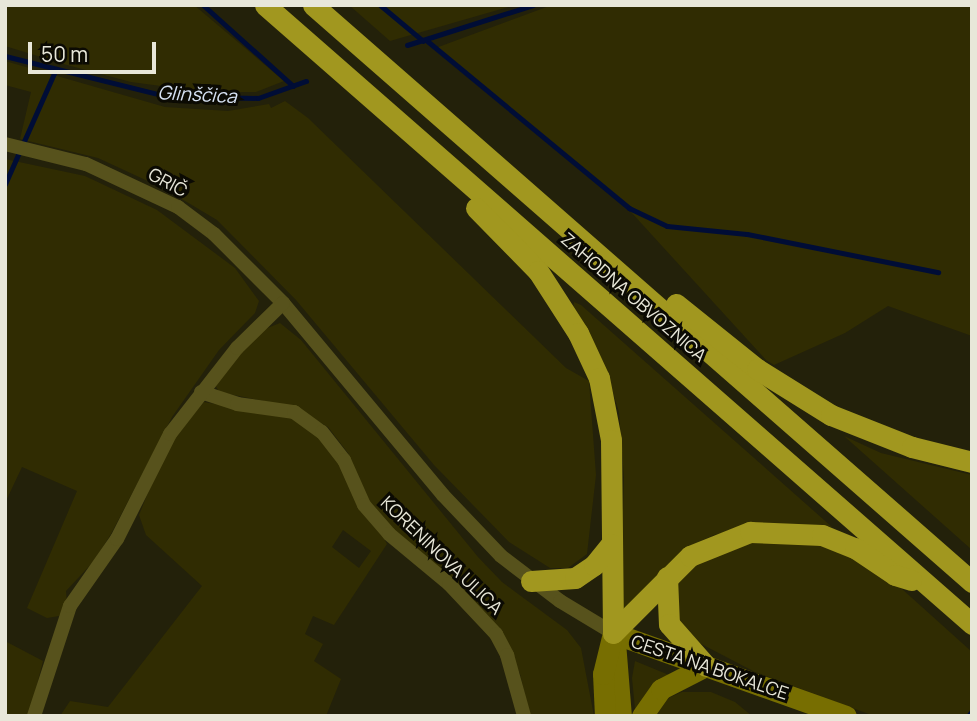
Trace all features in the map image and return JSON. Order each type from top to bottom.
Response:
[{"type":"highway","name":"ZAHODNA OBVOZNICA","points":[[265,5],[972,624]]},
{"type":"highway","name":"ZAHODNA OBVOZNICA","points":[[313,5],[972,582]]},
{"type":"highway","points":[[451,168],[477,210],[538,271],[595,366],[611,440],[613,633]]},
{"type":"highway","points":[[633,284],[675,303],[757,369],[831,415],[912,447],[972,462]]},
{"type":"highway","points":[[613,633],[638,612],[667,577],[690,556],[724,539],[786,530],[844,543],[895,575],[927,584]]},
{"type":"highway","points":[[531,581],[575,578],[594,565],[611,544]]},
{"type":"highway","points":[[667,577],[669,624],[706,666]]},
{"type":"main road","name":"CESTA NA BOKALCE","points":[[613,633],[846,716]]},
{"type":"main road","points":[[605,716],[603,674],[613,633]]},
{"type":"main road","points":[[613,633],[621,716]]},
{"type":"main road","points":[[642,716],[660,689],[706,666]]},
{"type":"street","name":"GRIČ","points":[[7,145],[86,164],[178,207],[214,234],[283,303],[443,495],[531,581],[613,633]]},
{"type":"street","points":[[34,716],[70,606],[117,540],[152,466],[201,393],[258,324],[283,303]]},
{"type":"street","name":"KORENINOVA ULICA","points":[[201,393],[237,404],[294,412],[322,432],[344,460],[364,505],[389,534],[449,584],[496,634],[524,716]]},
{"type":"shaded area","points":[[5,5],[194,5],[284,81],[256,92],[206,92],[131,82],[67,65],[5,46]]},
{"type":"shaded area","points":[[349,5],[515,5],[390,41]]},
{"type":"shaded area","points":[[552,5],[972,5],[972,336],[888,306],[845,333],[774,365],[766,360],[631,212],[433,49]]},
{"type":"shaded area","points":[[5,61],[165,107],[228,111],[269,104],[271,108],[285,101],[308,118],[566,368],[589,381],[596,475],[587,554],[568,568],[550,568],[509,542],[434,465],[296,300],[217,220],[165,189],[98,158],[20,139],[31,92],[5,85]]},
{"type":"shaded area","points":[[5,159],[85,176],[157,210],[235,268],[259,301],[255,313],[219,350],[172,417],[111,534],[94,561],[66,591],[67,604],[59,616],[47,618],[27,608],[77,491],[22,467],[5,503]]},
{"type":"shaded area","points":[[574,302],[581,305],[832,527],[768,523],[714,535],[699,542],[629,609],[620,608],[624,478],[619,412],[603,362],[573,308]]},
{"type":"shaded area","points":[[280,323],[301,340],[478,557],[502,582],[567,630],[581,648],[594,716],[530,716],[520,674],[501,632],[412,551],[369,502],[348,453],[328,427],[293,407],[219,392],[214,383],[229,365],[265,329]]},
{"type":"shaded area","points":[[204,402],[295,418],[309,426],[334,453],[387,544],[334,625],[313,616],[305,634],[323,644],[314,661],[341,679],[326,716],[60,716],[70,701],[108,707],[202,586],[146,535],[139,515],[167,445]],"holes":[[[343,530],[371,551],[359,568],[332,547]]]},
{"type":"shaded area","points":[[844,436],[881,453],[972,475],[972,550]]},
{"type":"shaded area","points":[[743,542],[822,542],[892,580],[972,652],[972,716],[874,716],[755,672],[684,635],[672,597],[680,576],[688,568]]},
{"type":"shaded area","points":[[5,641],[43,661],[29,716],[5,716]]},
{"type":"shaded area","points":[[635,661],[669,675],[635,709],[632,678]]},
{"type":"shaded area","points":[[682,692],[711,692],[735,702],[752,716],[656,716],[666,699]]},
{"type":"waterway","points":[[203,5],[293,86]]},
{"type":"waterway","points":[[380,5],[423,41]]},
{"type":"waterway","name":"Glinščica","points":[[407,45],[533,5]]},
{"type":"waterway","points":[[426,40],[629,208],[667,226],[747,234],[938,272]]},
{"type":"waterway","name":"Glinščica","points":[[5,56],[165,96],[258,98],[306,81]]},
{"type":"waterway","points":[[5,184],[56,69]]},
{"type":"waterway","points":[[968,716],[972,711]]}]
